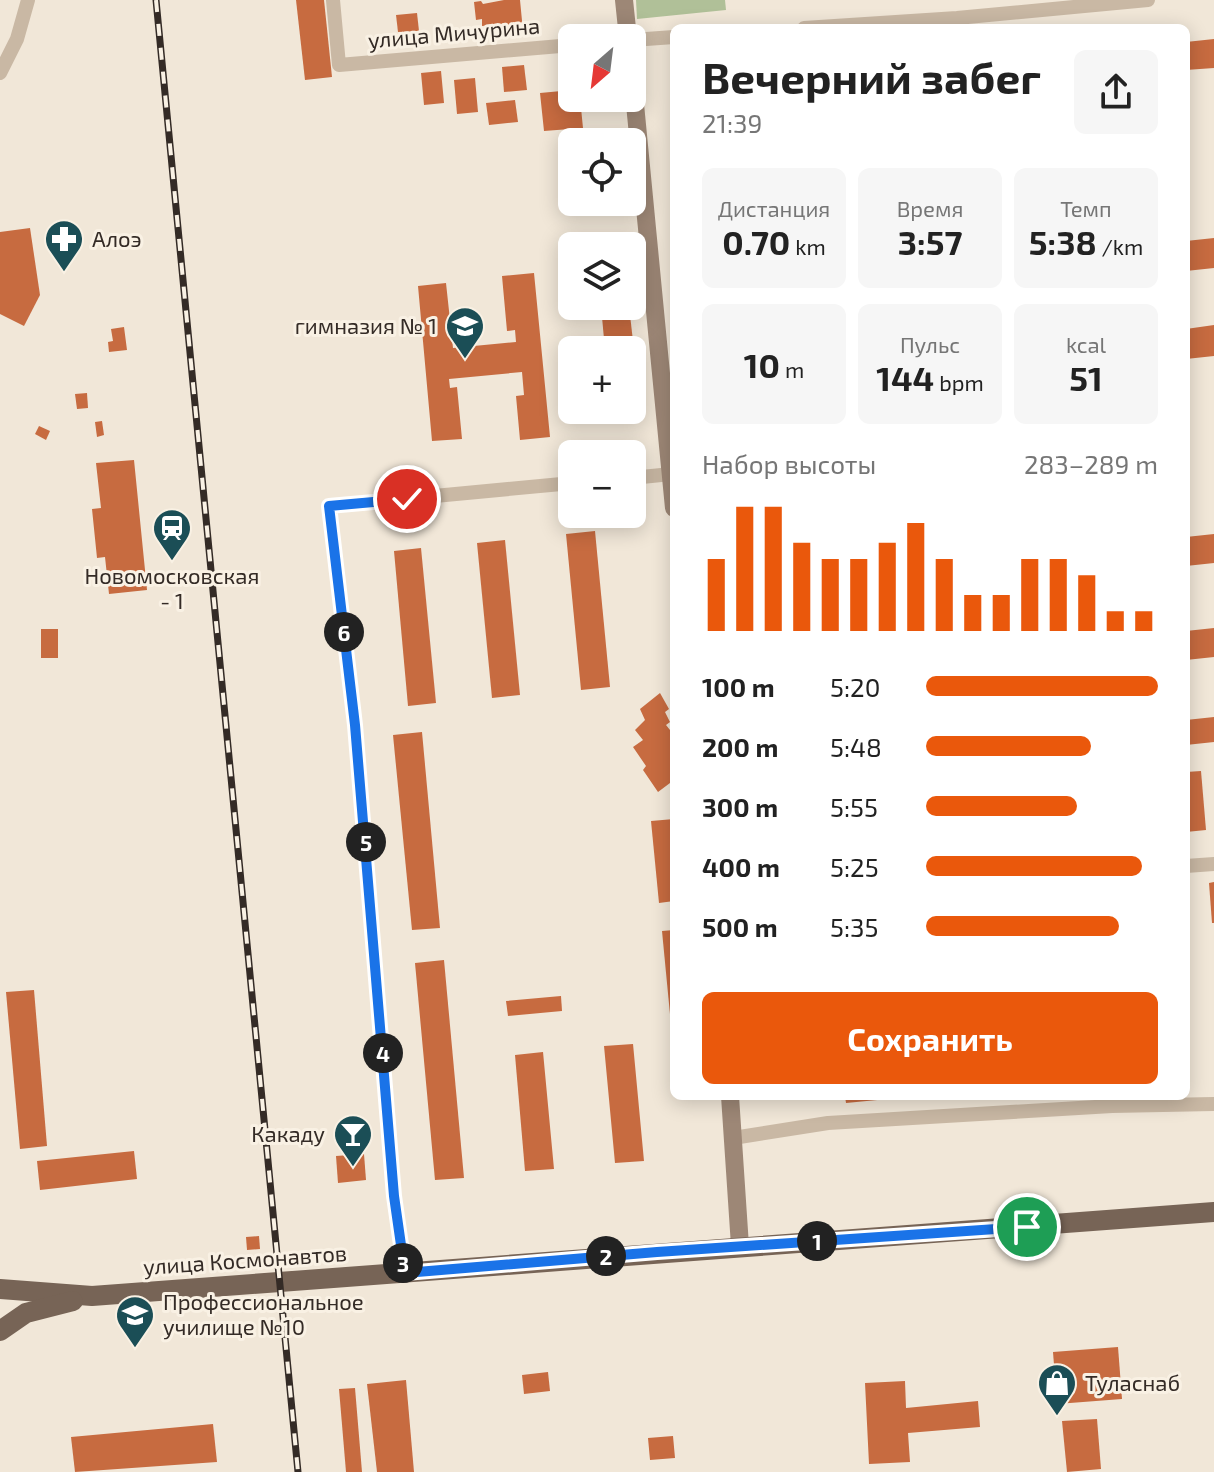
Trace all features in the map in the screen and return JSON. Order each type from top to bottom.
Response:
[{"type":"main road","points":[[624,0],[628,24]]},
{"type":"main road","points":[[636,112],[670,464]]},
{"type":"main road","points":[[730,1100],[740,1246]]},
{"type":"main road","name":"улица Космонавтов","points":[[92,1296],[1214,1212]]},
{"type":"main road","points":[[0,1289],[92,1296]]},
{"type":"main road","points":[[0,1331],[26,1313],[92,1296]]},
{"type":"street","points":[[0,73],[17,39],[28,0]]},
{"type":"street","name":"улица Мичурина","points":[[333,0],[339,65],[558,46]]},
{"type":"street","points":[[848,24],[1080,3],[1148,0]]},
{"type":"street","points":[[646,38],[670,37]]},
{"type":"street","points":[[646,477],[670,474]]},
{"type":"street","points":[[405,1273],[394,1196],[355,725],[329,506],[558,484]]},
{"type":"street","points":[[1190,866],[1214,864]]},
{"type":"street","points":[[733,1138],[828,1123],[1112,1106],[1214,1104]]},
{"type":"green space","points":[[636,0],[725,0],[726,10],[637,19]]},
{"type":"building","points":[[296,0],[324,0],[332,77],[305,80]]},
{"type":"building","points":[[520,0],[523,31],[505,32],[504,24],[482,26],[482,19],[476,20],[474,2],[481,1],[483,4]]},
{"type":"building","points":[[417,13],[419,31],[398,32],[396,15]]},
{"type":"building","points":[[1214,39],[1214,68],[1190,70],[1190,42]]},
{"type":"building","points":[[524,65],[527,90],[504,92],[502,67]]},
{"type":"building","points":[[441,71],[444,103],[424,105],[421,73]]},
{"type":"building","points":[[475,78],[478,112],[457,114],[454,80]]},
{"type":"building","points":[[558,91],[558,112],[581,112],[583,128],[544,131],[540,93]]},
{"type":"building","points":[[515,100],[518,122],[489,125],[486,103]]},
{"type":"building","points":[[30,228],[40,295],[24,326],[0,314],[0,232]]},
{"type":"building","points":[[1214,238],[1214,268],[1190,271],[1190,241]]},
{"type":"building","name":"гимназия № 1","points":[[534,273],[550,437],[520,440],[516,396],[524,395],[522,372],[449,379],[450,388],[457,387],[462,439],[432,441],[418,286],[446,283],[453,348],[516,342],[515,330],[507,331],[502,276]]},
{"type":"building","points":[[602,320],[631,320],[632,336],[604,336]]},
{"type":"building","points":[[1214,325],[1214,356],[1190,359],[1190,328]]},
{"type":"building","points":[[124,327],[127,350],[109,352],[108,342],[113,341],[111,329]]},
{"type":"building","points":[[87,393],[88,408],[77,409],[75,394]]},
{"type":"building","points":[[102,421],[104,435],[97,437],[95,422]]},
{"type":"building","points":[[39,426],[50,431],[46,440],[35,434]]},
{"type":"building","name":"Новомосковская - 1","points":[[134,460],[147,590],[109,594],[105,557],[97,558],[92,509],[101,508],[96,463]]},
{"type":"building","points":[[595,531],[610,687],[581,690],[566,534]]},
{"type":"building","points":[[1214,534],[1214,563],[1190,566],[1190,537]]},
{"type":"building","points":[[505,540],[520,695],[492,698],[477,543]]},
{"type":"building","points":[[421,548],[436,703],[408,706],[394,551]]},
{"type":"building","points":[[1214,628],[1214,657],[1190,660],[1190,631]]},
{"type":"building","points":[[41,629],[58,629],[58,658],[41,658]]},
{"type":"building","points":[[660,693],[669,709],[665,712],[670,722],[666,725],[670,730],[670,783],[658,792],[643,770],[646,766],[633,747],[643,740],[635,730],[645,720],[640,709]]},
{"type":"building","points":[[1214,717],[1214,742],[1190,745],[1190,720]]},
{"type":"building","points":[[422,732],[440,928],[412,930],[393,735]]},
{"type":"building","points":[[1201,771],[1206,830],[1190,832],[1190,772]]},
{"type":"building","points":[[670,819],[670,902],[659,903],[651,821]]},
{"type":"building","points":[[1214,882],[1214,923],[1212,923],[1209,883]]},
{"type":"building","points":[[670,930],[670,1014],[662,931]]},
{"type":"building","points":[[444,960],[464,1178],[435,1180],[415,963]]},
{"type":"building","points":[[34,990],[47,1146],[20,1149],[6,992]]},
{"type":"building","points":[[561,996],[562,1011],[508,1016],[506,1001]]},
{"type":"building","points":[[633,1044],[644,1161],[615,1163],[604,1046]]},
{"type":"building","points":[[543,1052],[554,1169],[525,1171],[515,1055]]},
{"type":"building","points":[[846,1100],[877,1100],[846,1103]]},
{"type":"building","points":[[134,1151],[137,1179],[40,1190],[37,1161]]},
{"type":"building","points":[[364,1154],[366,1180],[338,1183],[336,1156]]},
{"type":"building","points":[[259,1236],[260,1249],[247,1250],[246,1237]]},
{"type":"building","points":[[1118,1347],[1122,1399],[1057,1404],[1053,1352]]},
{"type":"building","points":[[548,1372],[550,1391],[524,1394],[522,1375]]},
{"type":"building","points":[[406,1380],[414,1472],[377,1472],[367,1384]]},
{"type":"building","points":[[905,1381],[906,1408],[978,1401],[980,1427],[908,1433],[910,1462],[869,1464],[865,1383]]},
{"type":"building","points":[[355,1388],[362,1472],[346,1472],[339,1389]]},
{"type":"building","points":[[1097,1419],[1101,1469],[1067,1472],[1062,1421]]},
{"type":"building","points":[[213,1424],[217,1462],[75,1472],[71,1437]]},
{"type":"building","points":[[673,1436],[675,1458],[650,1460],[648,1438]]},
{"type":"railway","points":[[156,0],[298,1472]]},
{"type":"place","name":"Алоэ","points":[[64,273]]},
{"type":"place","name":"гимназия № 1","points":[[465,360]]},
{"type":"place","name":"Новомосковская - 1","points":[[172,562]]},
{"type":"place","name":"Какаду","points":[[353,1168]]},
{"type":"place","name":"Профессиональное училище №10","points":[[135,1349]]},
{"type":"place","name":"Туласнаб","points":[[1057,1417]]},
{"type":"route","points":[[407,499],[329,506],[355,725],[394,1196],[405,1273],[1027,1227]]}]
